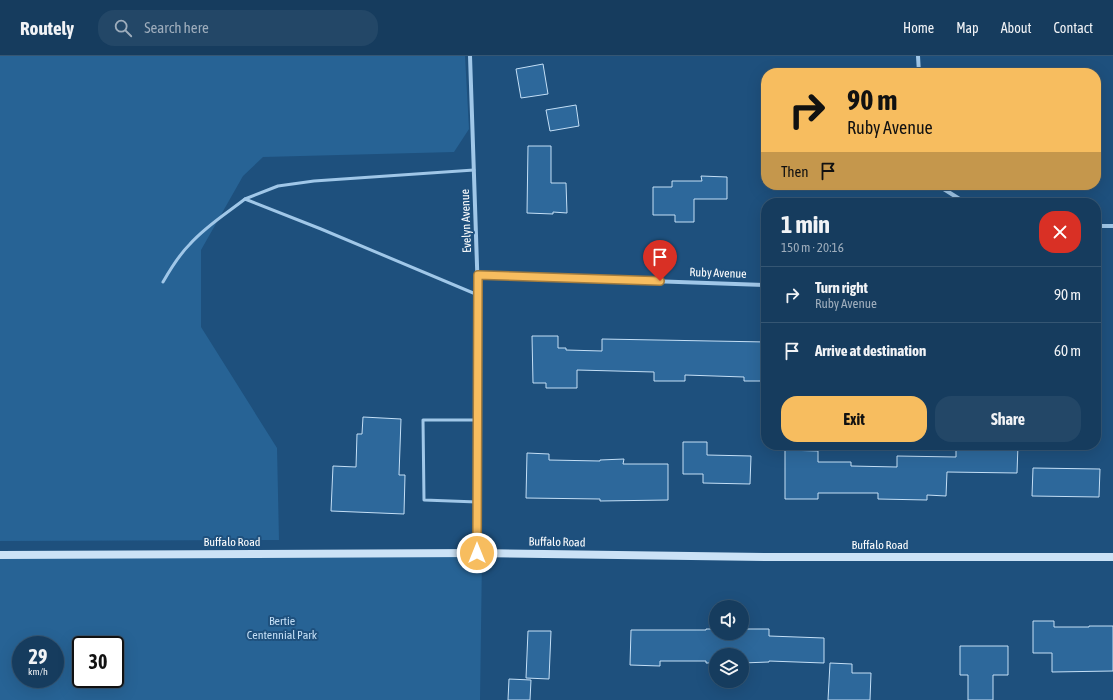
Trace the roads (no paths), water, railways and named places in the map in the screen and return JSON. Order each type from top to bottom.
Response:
[{"type":"street","name":"Evelyn Avenue","points":[[470,56],[478,275],[477,553]]},
{"type":"street","points":[[918,56],[919,68]]},
{"type":"street","points":[[945,190],[958,198]]},
{"type":"street","points":[[1101,226],[1113,226]]},
{"type":"street","name":"Ruby Avenue","points":[[478,275],[761,284]]},
{"type":"street","name":"Buffalo Road","points":[[0,555],[477,553],[768,557],[1113,558]]},
{"type":"lane","points":[[163,282],[176,260],[190,243],[203,231],[245,199],[278,186],[314,181],[474,170]]},
{"type":"lane","points":[[245,199],[321,229],[478,295]]},
{"type":"lane","points":[[477,420],[423,420],[424,500],[477,502]]},
{"type":"park label","name":"Bertie Centennial Park","points":[[282,628]]}]
